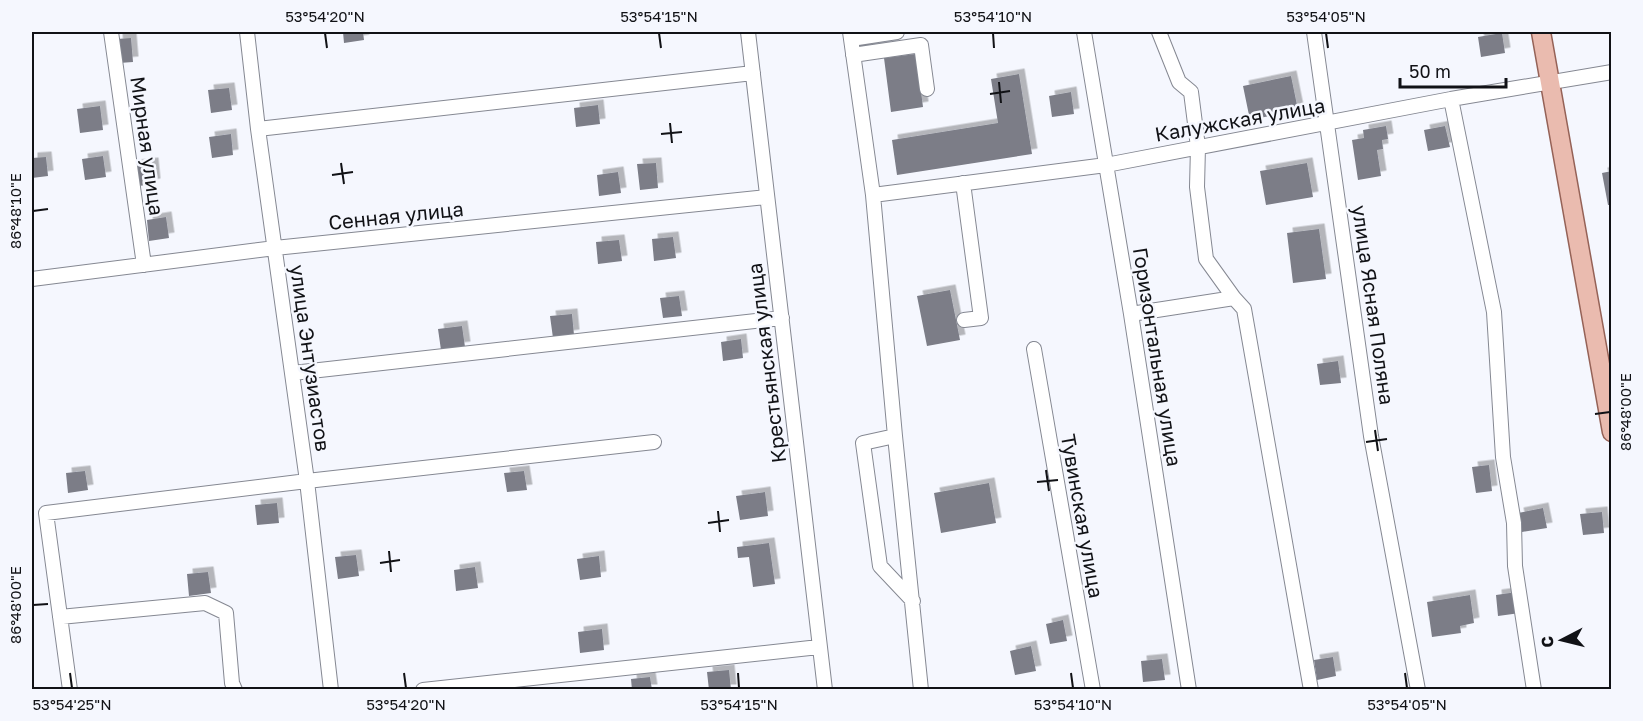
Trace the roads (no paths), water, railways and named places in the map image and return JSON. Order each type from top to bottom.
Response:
[{"type":"main road","points":[[1541,32],[1611,432]]},
{"type":"street","name":"Мирная улица","points":[[111,32],[144,265]]},
{"type":"street","name":"улица Энтузиастов","points":[[247,32],[258,129],[307,481],[332,690]]},
{"type":"street","name":"Крестьянская улица","points":[[748,32],[825,690]]},
{"type":"street","points":[[897,32],[850,35],[873,195],[921,690]]},
{"type":"street","name":"Горизонтальная улица","points":[[1084,32],[1131,314],[1189,690]]},
{"type":"street","points":[[1159,32],[1179,82],[1191,92],[1198,147],[1197,187],[1206,259],[1244,309],[1311,690]]},
{"type":"street","name":"улица Ясная Поляна","points":[[1316,32],[1371,436],[1418,690]]},
{"type":"street","points":[[853,55],[921,45],[927,89]]},
{"type":"street","name":"Калужская улица","points":[[873,195],[1106,165],[1450,99],[1611,72]]},
{"type":"street","points":[[258,129],[753,73]]},
{"type":"street","points":[[1450,99],[1494,312],[1503,457],[1514,523],[1515,566],[1534,690]]},
{"type":"street","points":[[963,183],[981,318],[964,320]]},
{"type":"street","name":"Сенная улица","points":[[32,279],[276,248],[766,197]]},
{"type":"street","points":[[1131,314],[1234,298]]},
{"type":"street","points":[[292,373],[782,318]]},
{"type":"street","name":"Тувинская улица","points":[[1034,349],[1092,690]]},
{"type":"street","points":[[895,436],[863,442],[880,566],[913,601]]},
{"type":"street","points":[[70,690],[46,513],[654,442]]},
{"type":"street","points":[[60,617],[205,603],[226,613],[232,682],[235,690]]},
{"type":"street","points":[[423,690],[819,647]]}]
